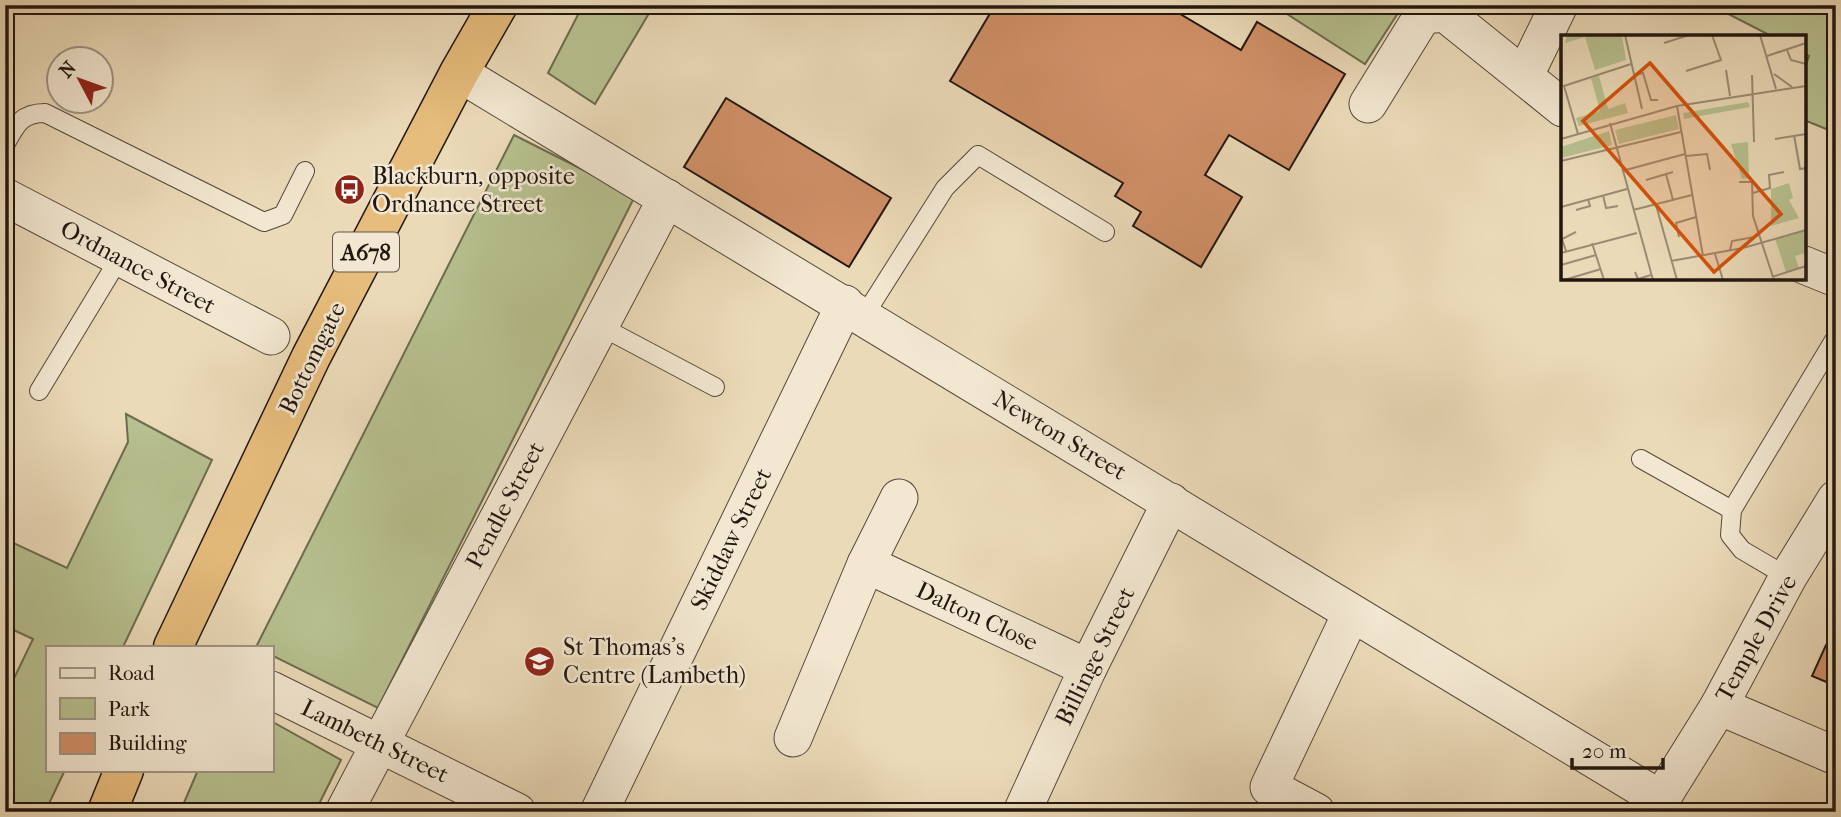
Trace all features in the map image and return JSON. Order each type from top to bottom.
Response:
[{"type":"highway","name":"Bottomgate","points":[[178,646],[311,357],[459,73],[498,5]]},
{"type":"highway","points":[[107,812],[123,772]]},
{"type":"street","points":[[1525,75],[1559,5]]},
{"type":"street","points":[[1368,104],[1423,15],[1432,12],[1445,13],[1561,106]]},
{"type":"street","name":"Newton Street","points":[[459,73],[1171,502],[1656,806]]},
{"type":"street","name":"Ordnance Street","points":[[5,197],[271,336]]},
{"type":"street","name":"Pendle Street","points":[[344,812],[667,198]]},
{"type":"street","points":[[1806,266],[1836,278]]},
{"type":"street","name":"Skiddaw Street","points":[[599,812],[855,310]]},
{"type":"street","points":[[793,738],[866,564],[899,498]]},
{"type":"street","name":"Temple Drive","points":[[1656,806],[1718,706],[1788,577],[1836,499]]},
{"type":"street","name":"Billinge Street","points":[[1022,812],[1088,668],[1171,502]]},
{"type":"street","name":"Dalton Close","points":[[866,564],[1088,668]]},
{"type":"street","points":[[1316,812],[1269,787],[1351,614]]},
{"type":"street","name":"Lambeth Street","points":[[273,691],[380,741],[517,812]]},
{"type":"street","points":[[1718,706],[1836,756]]},
{"type":"lane","points":[[5,145],[18,121],[31,113],[45,113],[264,222],[283,215],[305,171]]},
{"type":"lane","points":[[855,310],[946,188],[978,155],[1105,232]]},
{"type":"lane","points":[[39,391],[120,257]]},
{"type":"lane","points":[[600,326],[715,387]]},
{"type":"lane","points":[[1788,577],[1742,550],[1730,535],[1732,510],[1836,337]]},
{"type":"lane","points":[[1641,459],[1732,510]]},
{"type":"green space","points":[[583,5],[654,5],[595,104],[548,73]]},
{"type":"green space","points":[[1273,5],[1400,5],[1402,7],[1365,64]]},
{"type":"green space","points":[[1711,5],[1836,5],[1836,133],[1806,121],[1806,65],[1809,56],[1806,54],[1806,35],[1769,35]]},
{"type":"green space","points":[[514,135],[635,196],[378,708],[273,656],[273,646],[257,646]]},
{"type":"green space","points":[[126,414],[212,460],[123,646],[46,646],[46,772],[64,772],[45,812],[5,812],[5,697],[33,639],[5,626],[5,539],[67,568],[128,442]]},
{"type":"green space","points":[[273,722],[341,760],[315,812],[180,812],[197,772],[273,772]]},
{"type":"building","points":[[995,5],[1165,5],[1241,50],[1257,22],[1345,74],[1289,170],[1229,135],[1205,175],[1242,197],[1201,267],[1133,226],[1141,212],[1115,196],[1123,183],[950,81]]},
{"type":"building","points":[[726,98],[891,198],[849,267],[684,167]]},
{"type":"building","points":[[1826,645],[1836,649],[1836,686],[1812,676]]},
{"type":"place","name":"Blackburn, opposite Ordnance Street","points":[[349,190]]},
{"type":"place","name":"St Thomas's Centre (Lambeth)","points":[[540,661]]}]
